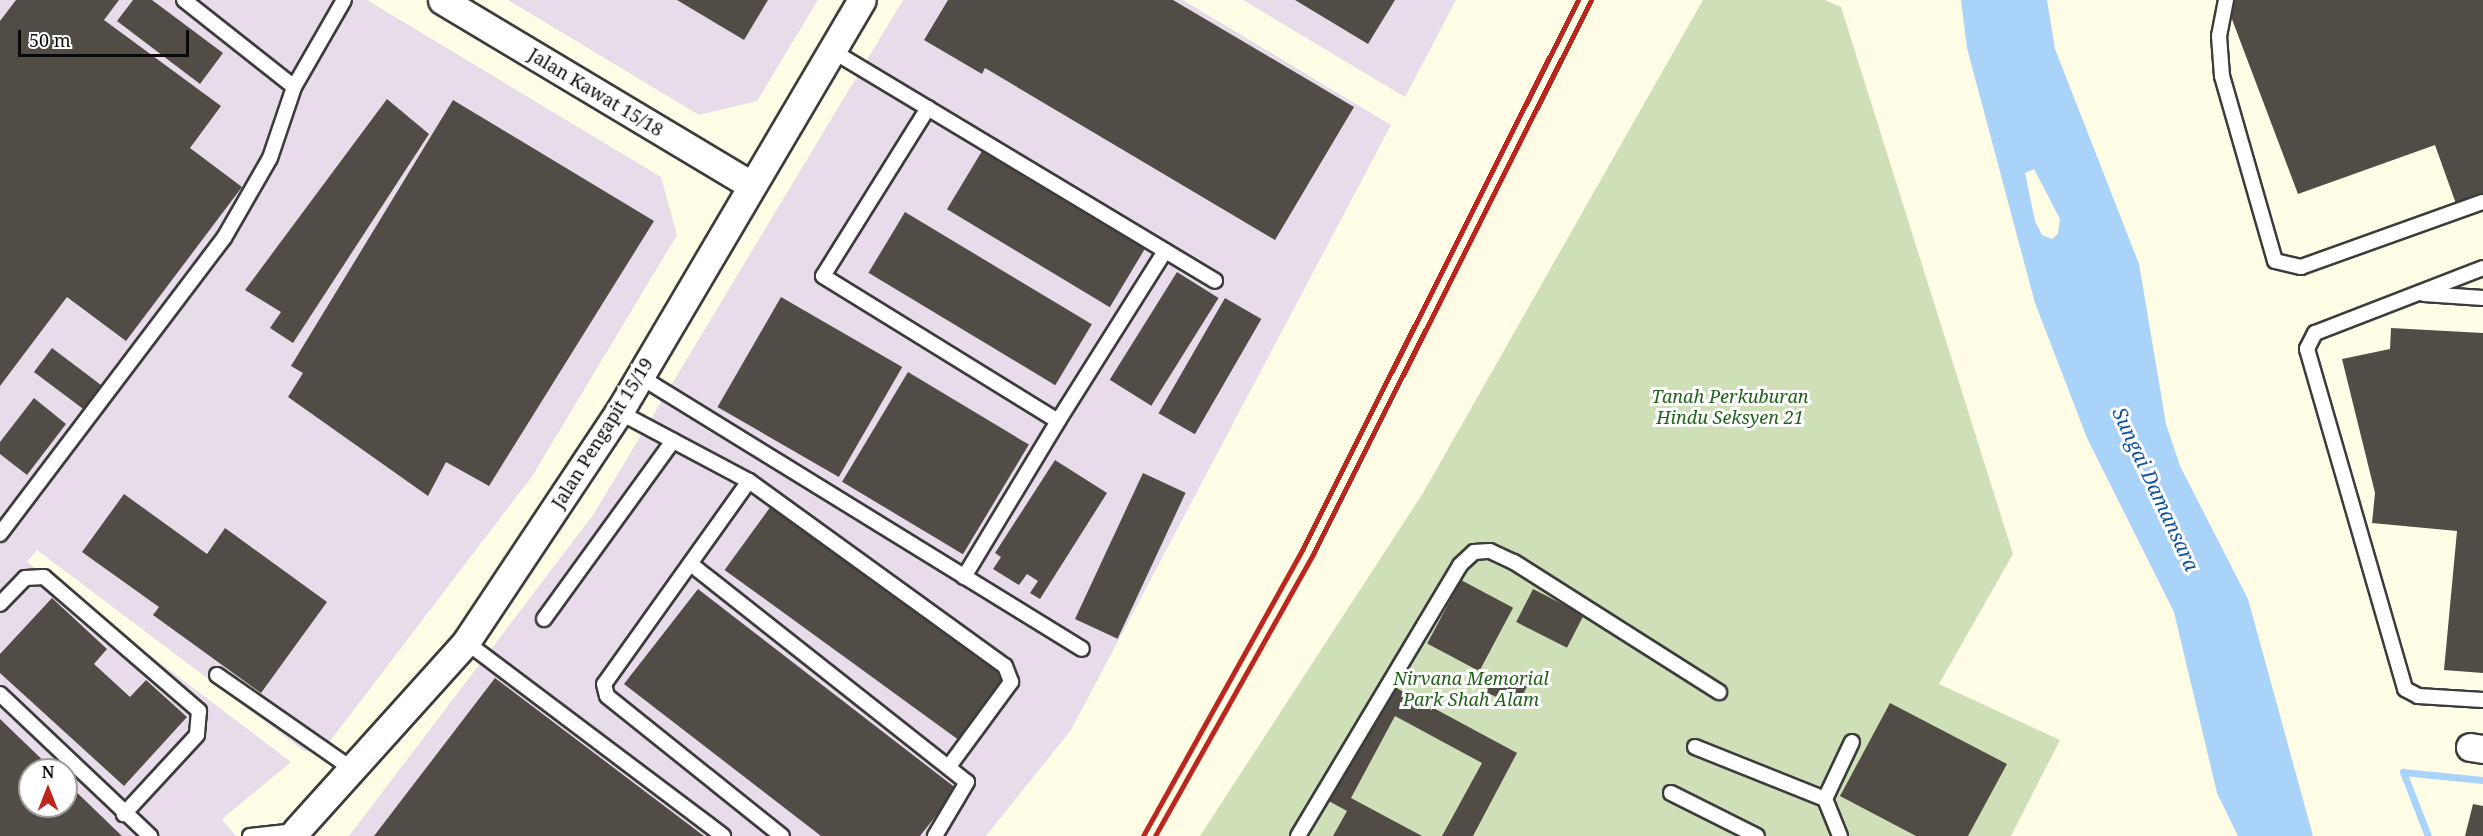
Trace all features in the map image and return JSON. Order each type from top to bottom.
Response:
[{"type":"street","name":"Jalan Kawat 15/18","points":[[442,0],[750,184]]},
{"type":"street","name":"Jalan Pengapit 15/19","points":[[294,833],[355,771],[466,642],[619,412],[750,184],[862,0]]},
{"type":"lane","points":[[184,0],[294,87]]},
{"type":"lane","points":[[0,534],[224,238],[270,158],[294,87],[344,0]]},
{"type":"lane","points":[[2226,0],[2219,36],[2222,76],[2275,261],[2301,267],[2483,202]]},
{"type":"lane","points":[[831,50],[1215,281]]},
{"type":"lane","points":[[928,108],[823,276],[1058,421]]},
{"type":"lane","points":[[964,577],[1058,421],[1165,251]]},
{"type":"lane","points":[[2483,268],[2315,333],[2307,349],[2405,689],[2418,696],[2483,700]]},
{"type":"lane","points":[[2419,293],[2483,298]]},
{"type":"lane","points":[[639,376],[1082,649]]},
{"type":"lane","points":[[619,412],[749,481],[1005,666],[1011,682],[950,765]]},
{"type":"lane","points":[[544,619],[673,441]]},
{"type":"lane","points":[[749,481],[692,565],[604,684],[607,696],[782,836]]},
{"type":"lane","points":[[1298,836],[1460,565],[1474,552],[1490,551],[1514,562],[1719,692]]},
{"type":"lane","points":[[692,565],[950,765],[967,782],[935,836]]},
{"type":"lane","points":[[0,604],[25,578],[44,578],[199,711],[197,735],[124,814]]},
{"type":"lane","points":[[466,642],[723,836]]},
{"type":"lane","points":[[217,675],[355,771]]},
{"type":"lane","points":[[0,694],[124,814],[150,836]]},
{"type":"lane","points":[[1839,836],[1825,799],[1851,742]]},
{"type":"lane","points":[[1695,747],[1825,799]]},
{"type":"lane","points":[[1671,793],[1757,836]]},
{"type":"lane","points":[[250,836],[294,833]]},
{"type":"shaded area","points":[[0,0],[367,0],[661,177],[677,235],[533,475],[324,749],[304,751],[37,550],[27,562],[291,762],[222,819],[236,836],[0,836]]},
{"type":"shaded area","points":[[508,0],[818,0],[757,101],[699,115]]},
{"type":"shaded area","points":[[903,0],[1183,0],[1391,125],[1071,730],[986,836],[349,836],[593,515]]},
{"type":"shaded area","points":[[1243,0],[1456,0],[1405,97]]},
{"type":"green space","name":"Tanah Perkuburan Hindu Seksyen 21","points":[[1703,0],[1825,0],[1841,7],[2013,554],[1939,684],[2060,740],[2011,836],[1200,836],[1423,493]]},
{"type":"water","name":"Sungai Damansara","points":[[1961,0],[2047,0],[2055,49],[2139,264],[2166,424],[2180,466],[2248,599],[2313,836],[2238,836],[2217,793],[2174,612],[2087,438],[2035,303],[1967,48]],"holes":[[[2034,169],[2060,219],[2058,234],[2052,239],[2042,235],[2035,221],[2025,173]]]},
{"type":"building","points":[[16,0],[119,0],[104,20],[221,106],[190,148],[242,187],[126,341],[67,297],[0,386],[0,21]]},
{"type":"building","points":[[133,0],[152,0],[223,53],[200,84],[117,21]]},
{"type":"building","points":[[677,0],[768,0],[744,40]]},
{"type":"building","points":[[948,0],[1173,0],[1354,107],[1275,240],[985,68],[982,74],[924,40]]},
{"type":"building","points":[[1295,0],[1395,0],[1368,44]]},
{"type":"building","points":[[2232,0],[2483,0],[2483,206],[2460,215],[2435,145],[2298,194],[2230,14]]},
{"type":"building","points":[[387,99],[429,134],[293,343],[270,328],[281,312],[245,290]]},
{"type":"building","points":[[453,100],[654,221],[489,486],[446,462],[428,496],[288,397],[303,373],[291,366]]},
{"type":"building","points":[[982,151],[1145,249],[1110,307],[947,209]]},
{"type":"building","points":[[905,212],[1092,324],[1055,385],[868,273]]},
{"type":"building","points":[[1177,272],[1219,298],[1151,406],[1110,380]]},
{"type":"building","points":[[781,297],[902,367],[839,477],[718,407]]},
{"type":"building","points":[[1225,298],[1261,319],[1195,434],[1158,413]]},
{"type":"building","points":[[2391,328],[2483,333],[2483,673],[2444,670],[2457,531],[2372,523],[2375,493],[2342,359],[2390,349]]},
{"type":"building","points":[[52,348],[102,386],[84,410],[34,372]]},
{"type":"building","points":[[908,372],[1029,445],[963,554],[842,482]]},
{"type":"building","points":[[34,398],[66,424],[27,475],[0,454],[0,442]]},
{"type":"building","points":[[1055,460],[1107,493],[1040,599],[1030,593],[1038,581],[1027,574],[1019,585],[993,569],[1001,557],[995,553]]},
{"type":"building","points":[[1143,473],[1186,493],[1118,639],[1075,619]]},
{"type":"building","points":[[124,494],[207,554],[225,528],[327,602],[261,693],[153,615],[159,607],[82,552]]},
{"type":"building","points":[[771,506],[1005,676],[958,740],[725,570]]},
{"type":"building","points":[[1461,580],[1513,608],[1479,671],[1427,644]]},
{"type":"building","points":[[698,589],[957,789],[920,836],[821,836],[624,684]]},
{"type":"building","points":[[1533,589],[1584,615],[1567,648],[1516,622]]},
{"type":"building","points":[[52,598],[107,649],[94,664],[130,697],[146,680],[187,717],[124,786],[0,673],[0,654]]},
{"type":"building","points":[[1495,672],[1527,687],[1517,707],[1486,692]]},
{"type":"building","points":[[495,678],[704,836],[374,836]]},
{"type":"building","points":[[1389,684],[1517,753],[1473,836],[1442,836],[1482,763],[1395,716],[1351,798],[1422,836],[1333,836],[1347,811],[1327,800]]},
{"type":"building","points":[[1890,703],[2007,764],[1968,836],[1916,836],[1840,796]]},
{"type":"building","points":[[0,719],[41,758],[18,758],[18,818],[78,818],[78,794],[122,836],[0,836]]},
{"type":"building","points":[[2473,804],[2483,806],[2483,836],[2465,836]]},
{"type":"waterway","points":[[2428,836],[2403,772],[2483,780]]},
{"type":"railway","points":[[1143,836],[1302,550],[1578,0]]},
{"type":"railway","points":[[1155,836],[1313,554],[1591,0]]},
{"type":"park label","name":"Nirvana Memorial Park Shah Alam","points":[[1471,689]]}]
